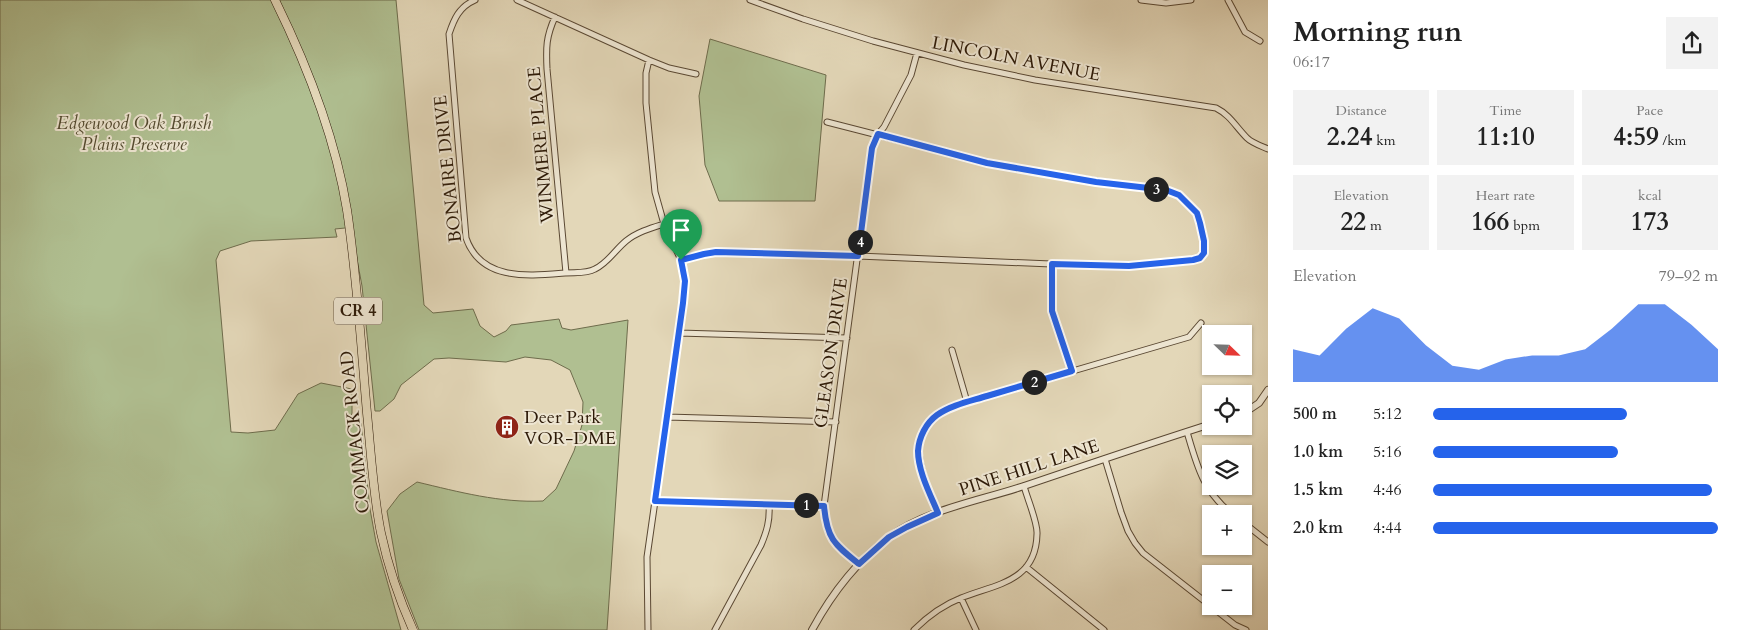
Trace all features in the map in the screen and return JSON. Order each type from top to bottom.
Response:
[{"type":"main road","name":"COMMACK ROAD","points":[[275,0],[296,42],[315,90],[330,134],[341,182],[353,260],[375,492],[381,533],[392,574],[413,630]]},
{"type":"street","points":[[461,0],[465,5],[475,0]]},
{"type":"street","points":[[517,0],[649,60],[669,68],[696,74]]},
{"type":"street","name":"LINCOLN AVENUE","points":[[750,0],[804,19],[917,52],[1015,76],[1216,108],[1230,117],[1248,139],[1268,149]]},
{"type":"street","points":[[1141,0],[1166,3],[1191,0]]},
{"type":"street","points":[[1228,0],[1245,32],[1260,42]]},
{"type":"street","name":"BONAIRE DRIVE","points":[[465,5],[459,12],[449,34],[466,238],[476,257],[497,270],[509,273],[566,273],[593,270],[601,266],[627,240],[644,230],[664,224]]},
{"type":"street","name":"WINMERE PLACE","points":[[555,16],[549,29],[546,44],[547,69],[566,273]]},
{"type":"street","name":"GLEASON DRIVE","points":[[859,564],[838,548],[831,537],[827,527],[824,506],[872,148],[911,75],[917,52]]},
{"type":"street","points":[[648,630],[647,557],[684,291],[681,260],[664,224],[655,192],[646,103],[646,74],[649,60]]},
{"type":"street","points":[[681,260],[716,252],[1098,266],[1155,265],[1193,260],[1200,258],[1204,253],[1204,241],[1197,213],[1179,195],[1166,190],[1088,180],[987,163],[827,122]]},
{"type":"street","points":[[1052,264],[1052,311],[1072,371]]},
{"type":"street","points":[[938,513],[921,466],[918,451],[922,434],[936,415],[967,402],[1189,337],[1202,324]]},
{"type":"street","points":[[679,333],[847,338]]},
{"type":"street","points":[[952,350],[967,402]]},
{"type":"street","points":[[1252,408],[1259,403],[1268,390]]},
{"type":"street","points":[[667,417],[836,422]]},
{"type":"street","name":"PINE HILL LANE","points":[[812,630],[824,610],[859,564],[889,537],[907,527],[938,513],[1202,427]]},
{"type":"street","points":[[1187,432],[1197,468],[1206,487],[1221,505]]},
{"type":"street","points":[[1104,459],[1128,531],[1144,553],[1235,625],[1246,630]]},
{"type":"street","points":[[914,630],[932,614],[946,605],[1017,577],[1026,568],[1033,556],[1038,532],[1024,486]]},
{"type":"street","points":[[655,501],[824,506]]},
{"type":"street","points":[[714,630],[764,537],[770,517],[769,505]]},
{"type":"street","points":[[1252,529],[1268,542]]},
{"type":"street","points":[[1026,568],[1104,630]]},
{"type":"street","points":[[961,598],[976,630]]},
{"type":"green space","name":"Edgewood Oak Brush Plains Preserve","points":[[0,0],[396,0],[424,305],[433,313],[473,309],[480,326],[494,337],[506,331],[511,325],[559,319],[562,328],[571,330],[628,320],[607,630],[419,630],[399,579],[387,511],[400,494],[417,482],[495,499],[543,501],[556,489],[574,451],[582,425],[583,402],[570,370],[551,360],[525,357],[506,362],[449,358],[434,359],[401,385],[394,399],[380,411],[375,411],[362,286],[352,232],[345,228],[335,229],[337,237],[251,241],[220,251],[216,260],[231,432],[248,433],[275,430],[298,394],[321,383],[352,389],[352,413],[349,423],[361,423],[370,509],[376,542],[401,630],[0,630]]},
{"type":"green space","points":[[710,39],[826,75],[815,201],[719,201],[705,165],[699,96]]},
{"type":"place","name":"Deer Park VOR-DME","points":[[507,427]]},
{"type":"route","points":[[878,134],[987,163],[1096,182],[1166,190],[1179,195],[1197,213],[1204,241],[1204,253],[1200,258],[1193,260],[1129,266],[1052,264],[1052,311],[1072,371],[967,402],[936,415],[922,434],[918,451],[925,479],[938,513],[889,537],[859,564],[838,548],[831,537],[827,527],[824,506],[655,501],[683,303],[685,281],[681,260],[716,252],[858,256],[872,148],[878,134]]}]
